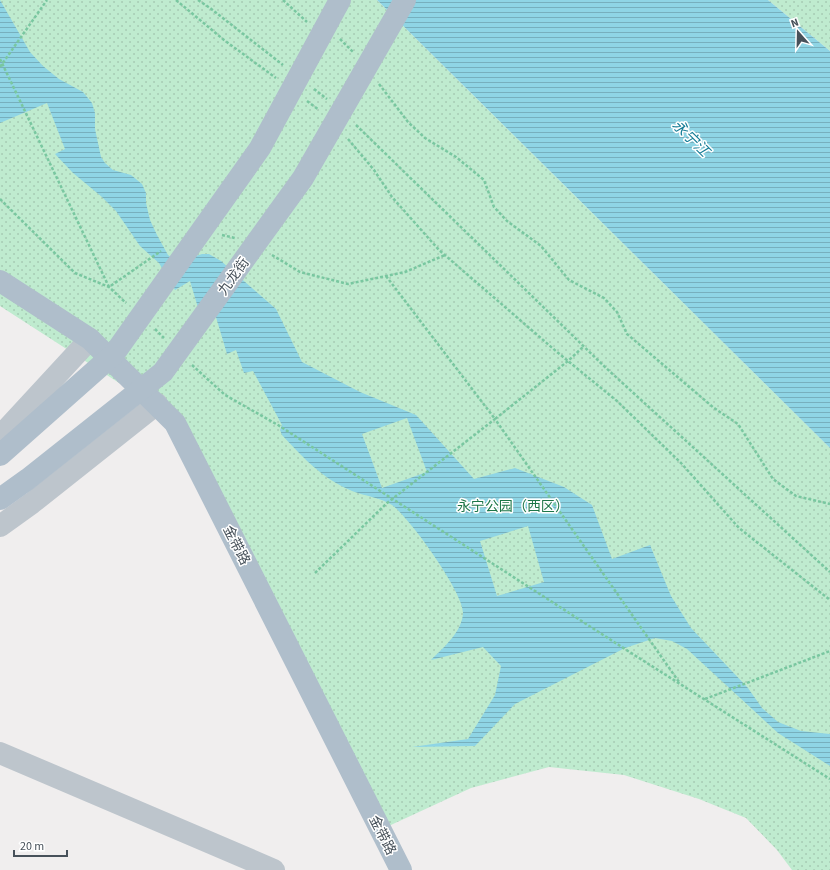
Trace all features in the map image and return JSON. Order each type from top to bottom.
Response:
[{"type":"main road","points":[[0,455],[114,354],[260,148],[340,0]]},
{"type":"main road","name":"九龙街","points":[[0,499],[28,479],[163,372],[303,178],[405,0]]},
{"type":"main road","name":"金带路","points":[[3,288],[90,339],[176,423],[401,870]]},
{"type":"street","points":[[0,435],[90,339]]},
{"type":"street","points":[[0,526],[38,498],[157,404]]},
{"type":"street","points":[[0,753],[274,870]]},
{"type":"street","points":[[224,849],[234,870]]},
{"type":"path","points":[[0,67],[47,0]]},
{"type":"path","points":[[176,0],[224,40],[279,81]]},
{"type":"path","points":[[198,0],[288,69]]},
{"type":"path","points":[[283,0],[306,22],[312,25]]},
{"type":"path","points":[[336,37],[342,40],[355,55]]},
{"type":"path","points":[[0,58],[109,286],[165,248]]},
{"type":"path","points":[[377,82],[408,122],[425,138],[456,157],[484,180],[494,206],[507,221],[541,246],[569,280],[604,298],[617,312],[627,334],[714,408],[738,424],[774,479],[796,496],[830,504]]},
{"type":"path","points":[[312,87],[330,101]]},
{"type":"path","points":[[304,99],[322,112]]},
{"type":"path","points":[[354,123],[606,368],[830,572]]},
{"type":"path","points":[[344,135],[374,170],[392,196],[444,255],[617,401],[681,463],[739,528],[830,600]]},
{"type":"path","points":[[219,234],[241,240]]},
{"type":"path","points":[[268,253],[300,272],[348,284],[405,272],[444,255]]},
{"type":"path","points":[[386,276],[495,419],[681,684]]},
{"type":"path","points":[[315,572],[387,503],[568,361],[584,346]]},
{"type":"path","points":[[278,425],[628,651],[830,779]]},
{"type":"path","points":[[705,699],[830,651]]},
{"type":"green space","name":"永宁公园（西区）","points":[[0,0],[377,0],[830,448],[830,870],[792,870],[777,850],[746,818],[699,799],[624,775],[549,767],[471,788],[380,830],[164,412],[0,306]]},
{"type":"green space","points":[[768,0],[830,0],[830,51]]},
{"type":"water","points":[[0,0],[30,52],[43,66],[59,79],[83,92],[92,103],[95,113],[95,129],[101,157],[113,170],[131,175],[142,184],[146,193],[146,203],[150,220],[168,255],[175,260],[184,260],[202,254],[209,254],[221,261],[276,309],[302,362],[360,392],[416,415],[474,479],[515,468],[564,487],[592,505],[612,559],[650,545],[671,596],[691,628],[748,688],[762,708],[778,722],[801,731],[830,734],[830,766],[778,733],[687,649],[672,641],[655,638],[625,648],[515,704],[475,746],[412,747],[468,739],[495,695],[501,666],[483,647],[431,660],[452,639],[462,620],[463,613],[461,603],[455,589],[434,556],[410,524],[392,505],[380,499],[350,490],[328,478],[307,461],[282,435],[280,430],[282,425],[253,371],[244,373],[236,350],[227,354],[213,307],[199,311],[190,281],[175,290],[159,263],[140,246],[116,211],[102,197],[73,173],[55,154],[65,149],[47,103],[0,123]],"holes":[[[407,418],[427,472],[382,488],[362,434]],[[528,526],[544,582],[497,596],[480,541]]]},
{"type":"water","name":"永宁江","points":[[377,0],[768,0],[830,51],[830,448]]}]
